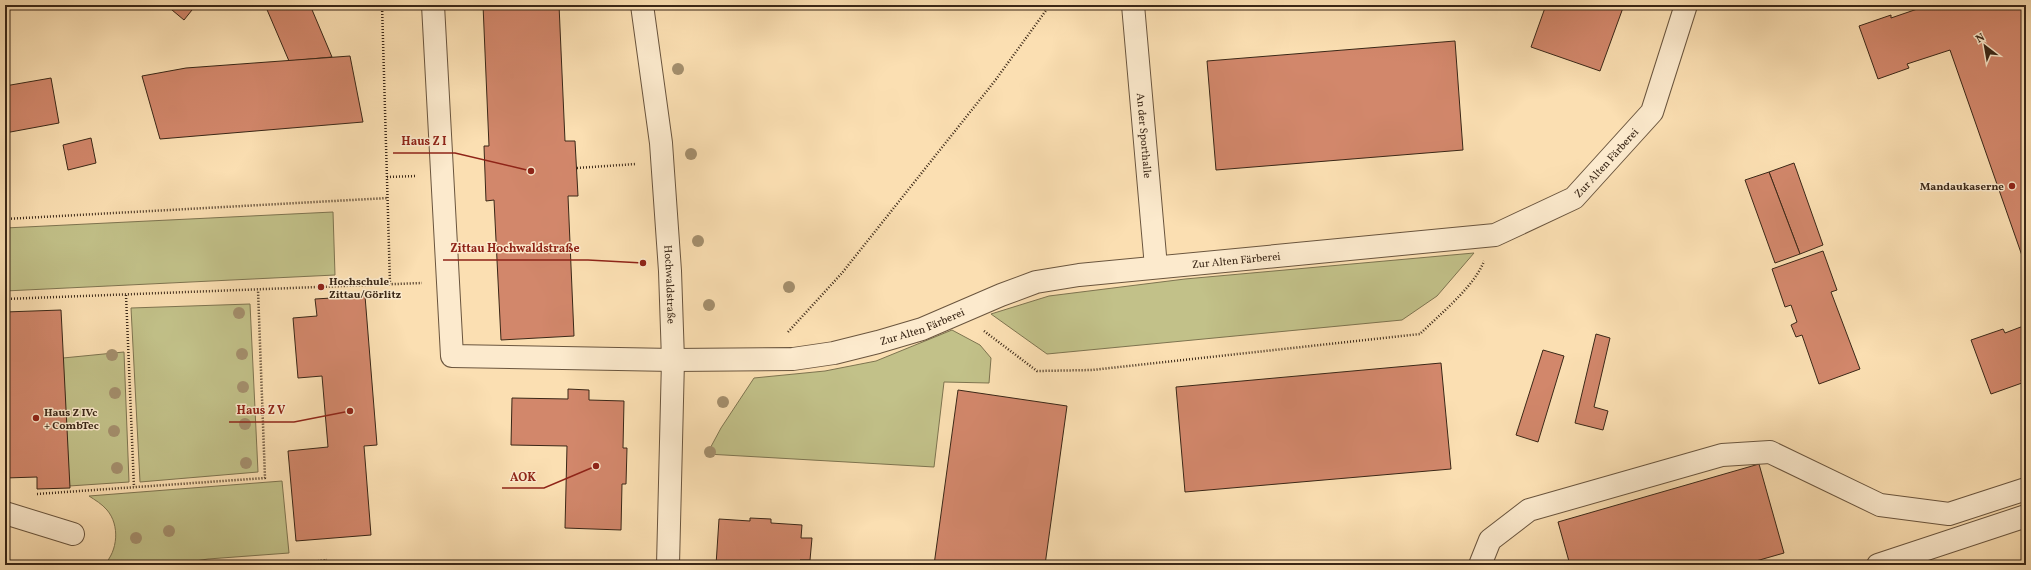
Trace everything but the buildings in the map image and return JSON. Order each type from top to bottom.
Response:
[{"type":"street","points":[[433,5],[448,282]]},
{"type":"street","name":"Hochwaldstraße","points":[[642,5],[662,161],[674,360],[668,565]]},
{"type":"street","name":"An der Sporthalle","points":[[1133,5],[1156,267]]},
{"type":"street","name":"Zur Alten Färberei","points":[[448,282],[452,356],[674,360],[777,360],[834,353],[922,329],[959,312],[1036,282],[1079,275],[1156,267],[1495,235],[1574,198],[1652,112],[1686,5]]},
{"type":"street","points":[[1480,565],[1490,540],[1529,510],[1722,455],[1770,452],[1880,505],[1949,514],[2026,489]]},
{"type":"street","points":[[5,513],[73,534]]},
{"type":"street","points":[[1878,565],[2026,516]]},
{"type":"path","points":[[382,5],[390,284]]},
{"type":"path","points":[[777,360],[776,344],[802,320],[842,273],[994,82],[1050,5]]},
{"type":"path","points":[[577,168],[662,161]]},
{"type":"path","points":[[5,219],[388,198]]},
{"type":"path","points":[[959,312],[1037,371],[1092,370],[1420,334],[1451,304],[1481,271],[1495,235]]},
{"type":"path","points":[[5,299],[448,282]]},
{"type":"path","points":[[35,495],[265,478],[258,290]]},
{"type":"path","points":[[126,295],[134,487]]},
{"type":"path","points":[[288,565],[327,560],[322,565]]},
{"type":"shaded area","points":[[333,212],[335,275],[5,291],[5,228]]},
{"type":"shaded area","points":[[1474,253],[1437,296],[1402,320],[1047,354],[991,314],[1049,296],[1185,279]]},
{"type":"shaded area","points":[[250,304],[258,472],[140,482],[131,308]]},
{"type":"shaded area","points":[[952,330],[980,345],[991,358],[989,383],[944,382],[934,467],[707,454],[721,428],[754,378],[825,371],[876,361]]},
{"type":"shaded area","points":[[124,352],[129,482],[69,486],[63,358]]},
{"type":"shaded area","points":[[282,481],[289,553],[208,559],[171,565],[104,565],[109,559],[115,545],[116,538],[114,523],[105,508],[89,496]]},
{"type":"place","name":"Haus Z I","points":[[531,171]]},
{"type":"place","name":"Mandaukaserne","points":[[2012,186]]},
{"type":"place","name":"Zittau Hochwaldstraße","points":[[643,263]]},
{"type":"place","name":"Hochschule Zittau/Görlitz","points":[[321,287]]},
{"type":"place","name":"Haus Z V","points":[[350,411]]},
{"type":"place","name":"Haus Z IVc + CombTec","points":[[36,418]]},
{"type":"place","name":"AOK","points":[[596,466]]}]
